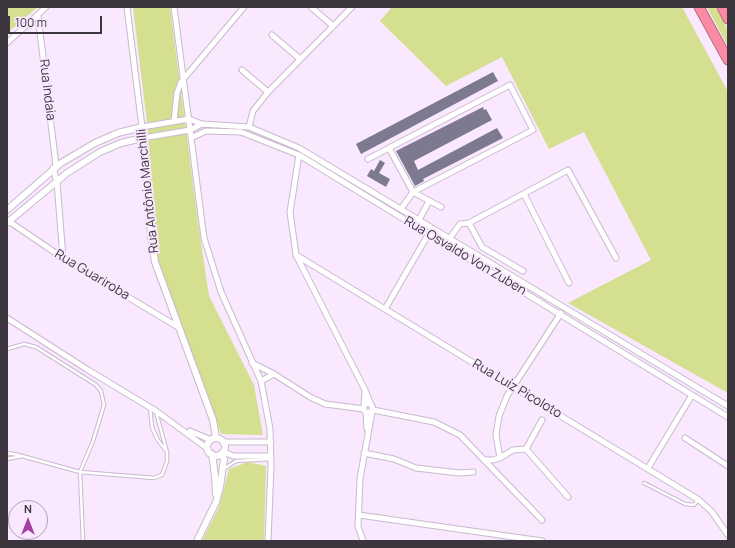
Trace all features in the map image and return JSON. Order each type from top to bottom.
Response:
[{"type":"highway","points":[[699,7],[728,60]]},
{"type":"highway","points":[[722,7],[728,19]]},
{"type":"street","points":[[7,43],[46,7]]},
{"type":"street","name":"Rua Antônio Marchilli","points":[[127,7],[142,126],[151,235],[155,262],[213,420],[213,439]]},
{"type":"street","points":[[174,7],[183,79],[190,119],[190,130],[204,238],[220,292],[261,381],[271,442],[268,541]]},
{"type":"street","points":[[174,121],[177,93],[183,79],[244,7]]},
{"type":"street","points":[[311,7],[333,26]]},
{"type":"street","points":[[249,127],[253,111],[268,92],[352,7]]},
{"type":"street","name":"Rua Indaia","points":[[38,15],[57,182],[63,258]]},
{"type":"street","points":[[272,35],[300,59]]},
{"type":"street","points":[[242,70],[268,92]]},
{"type":"street","points":[[368,160],[510,85],[533,130],[413,192],[401,209]]},
{"type":"street","name":"Rua Osvaldo Von Zuben","points":[[7,210],[55,167],[96,143],[118,133],[142,126],[190,119],[202,124],[249,127],[299,148],[728,406]]},
{"type":"street","points":[[8,222],[67,173],[100,152],[121,143],[190,130],[202,124]]},
{"type":"street","name":"Rua Osvaldo Von Zuben","points":[[191,138],[206,131],[240,132],[299,155],[561,313],[728,417]]},
{"type":"street","points":[[389,148],[413,192],[441,207]]},
{"type":"street","points":[[299,155],[290,212],[296,255],[365,390],[371,404],[368,410]]},
{"type":"street","points":[[450,238],[460,224],[469,223],[568,170],[616,258]]},
{"type":"street","points":[[524,194],[569,283]]},
{"type":"street","points":[[419,220],[429,201]]},
{"type":"street","name":"Rua Guariroba","points":[[8,222],[63,258],[178,327]]},
{"type":"street","points":[[469,223],[482,248],[524,271]]},
{"type":"street","points":[[385,309],[429,234]]},
{"type":"street","name":"Rua Luíz Picoloto","points":[[296,255],[699,500],[712,512],[728,535]]},
{"type":"street","points":[[500,458],[496,435],[499,416],[507,396],[561,313]]},
{"type":"street","points":[[7,318],[150,407],[178,426],[215,456],[223,452],[233,456],[271,456]]},
{"type":"street","points":[[252,363],[274,374],[310,397],[325,404],[434,422],[460,435],[542,520]]},
{"type":"street","points":[[261,381],[274,374]]},
{"type":"street","points":[[363,541],[358,526],[364,453],[368,430],[368,410],[365,390]]},
{"type":"street","points":[[648,468],[692,395]]},
{"type":"street","points":[[526,449],[542,420]]},
{"type":"street","points":[[178,426],[224,442],[271,442]]},
{"type":"street","points":[[685,438],[728,466]]},
{"type":"street","points":[[213,439],[208,444],[215,476],[216,502]]},
{"type":"street","points":[[197,541],[216,502],[223,474],[224,442]]},
{"type":"street","points":[[484,460],[500,458],[513,450],[526,449]]},
{"type":"street","points":[[526,449],[568,497]]},
{"type":"street","points":[[364,453],[394,459],[416,468],[459,473],[473,472]]},
{"type":"street","points":[[359,515],[542,541]]},
{"type":"lane","points":[[7,349],[24,344],[36,346],[96,385],[102,391],[104,406],[93,441],[80,472],[83,541]]},
{"type":"lane","points":[[150,407],[152,427],[157,439],[168,452]]},
{"type":"lane","points":[[7,453],[80,472],[154,478],[162,475],[167,461],[168,452],[156,411]]},
{"type":"lane","points":[[7,459],[22,456]]},
{"type":"lane","points":[[223,474],[225,467],[236,461],[271,456]]},
{"type":"lane","points":[[644,482],[685,504],[694,505],[699,500]]},
{"type":"green space","points":[[7,7],[38,7],[7,33]]},
{"type":"green space","points":[[133,7],[170,7],[209,296],[254,385],[263,435],[221,434],[158,261],[153,224],[147,123]]},
{"type":"green space","points":[[392,7],[682,7],[728,92],[728,393],[568,303],[651,260],[584,132],[549,149],[502,57],[446,86],[380,21]]},
{"type":"green space","points":[[707,7],[716,7],[728,30],[728,47]]},
{"type":"green space","points":[[248,462],[266,466],[264,541],[202,541],[219,507],[229,469]]},
{"type":"building","points":[[493,72],[498,81],[361,154],[356,144]]},
{"type":"building","points":[[483,107],[484,110],[486,109],[492,120],[414,161],[418,170],[497,128],[503,138],[423,179],[424,181],[415,186],[396,151]]},
{"type":"building","points":[[380,160],[385,163],[379,173],[390,179],[386,187],[367,176],[371,169],[374,171]]}]
